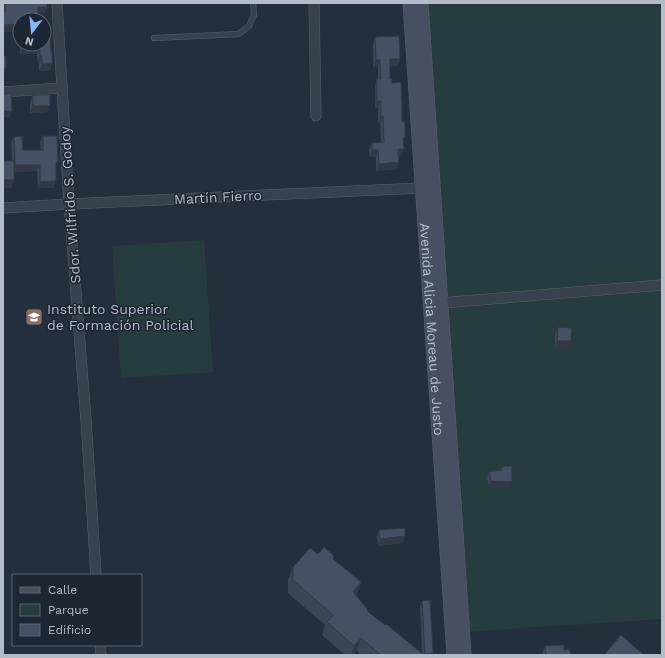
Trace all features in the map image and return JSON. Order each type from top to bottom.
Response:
[{"type":"main road","name":"Avenida Alicia Moreau de Justo","points":[[410,3],[441,303],[464,655]]},
{"type":"main road","name":"Avenida Alicia Moreau de Justo","points":[[421,3],[428,187],[454,655]]},
{"type":"street","name":"Sdor. Wilfrido S. Godoy","points":[[57,3],[69,204],[86,420],[96,574]]},
{"type":"street","points":[[314,3],[316,116]]},
{"type":"street","points":[[3,92],[62,88]]},
{"type":"street","name":"Martín Fierro","points":[[3,208],[428,187]]},
{"type":"street","points":[[441,303],[662,285]]},
{"type":"lane","points":[[154,38],[239,34],[249,26],[254,15],[253,3]]},
{"type":"green space","points":[[421,3],[662,3],[662,619],[464,632]]},
{"type":"green space","points":[[204,240],[213,372],[121,378],[112,246]]},
{"type":"building","points":[[5,3],[47,3],[47,7],[38,8],[38,12],[12,12],[12,24],[3,25],[3,12],[5,12]]},
{"type":"building","points":[[399,36],[400,59],[390,59],[390,79],[392,79],[392,83],[401,82],[402,122],[405,122],[405,138],[403,138],[404,149],[398,149],[399,162],[379,164],[378,150],[372,150],[372,143],[384,142],[381,101],[377,101],[377,79],[381,79],[380,60],[376,60],[375,37]]},
{"type":"building","points":[[40,52],[52,52],[52,64],[42,64],[42,56],[40,56]]},
{"type":"building","points":[[3,56],[6,56],[6,68],[3,68]]},
{"type":"building","points":[[11,93],[12,111],[3,111],[3,94]]},
{"type":"building","points":[[33,95],[50,95],[50,106],[33,106]]},
{"type":"building","points":[[22,136],[23,150],[43,150],[43,136],[57,136],[58,162],[56,162],[56,181],[40,182],[40,165],[15,165],[14,137]]},
{"type":"building","points":[[3,161],[14,161],[14,180],[3,180]]},
{"type":"building","points":[[558,327],[572,328],[571,341],[557,341]]},
{"type":"building","points":[[502,466],[512,466],[512,482],[491,481],[489,472],[502,470]]},
{"type":"building","points":[[405,528],[405,536],[380,539],[379,530]]},
{"type":"building","points":[[324,547],[334,556],[333,559],[361,582],[353,592],[368,610],[367,611],[385,625],[386,624],[424,655],[381,655],[361,638],[354,646],[327,622],[333,615],[293,580],[293,567],[310,548],[318,554]]},
{"type":"building","points":[[430,600],[433,653],[425,654],[422,601]]},
{"type":"building","points":[[621,635],[644,655],[604,655]]},
{"type":"building","points":[[564,645],[564,650],[570,650],[571,655],[546,655],[545,646]]},
{"type":"place","name":"Instituto Superior de Formación Policial","points":[[34,317]]}]
